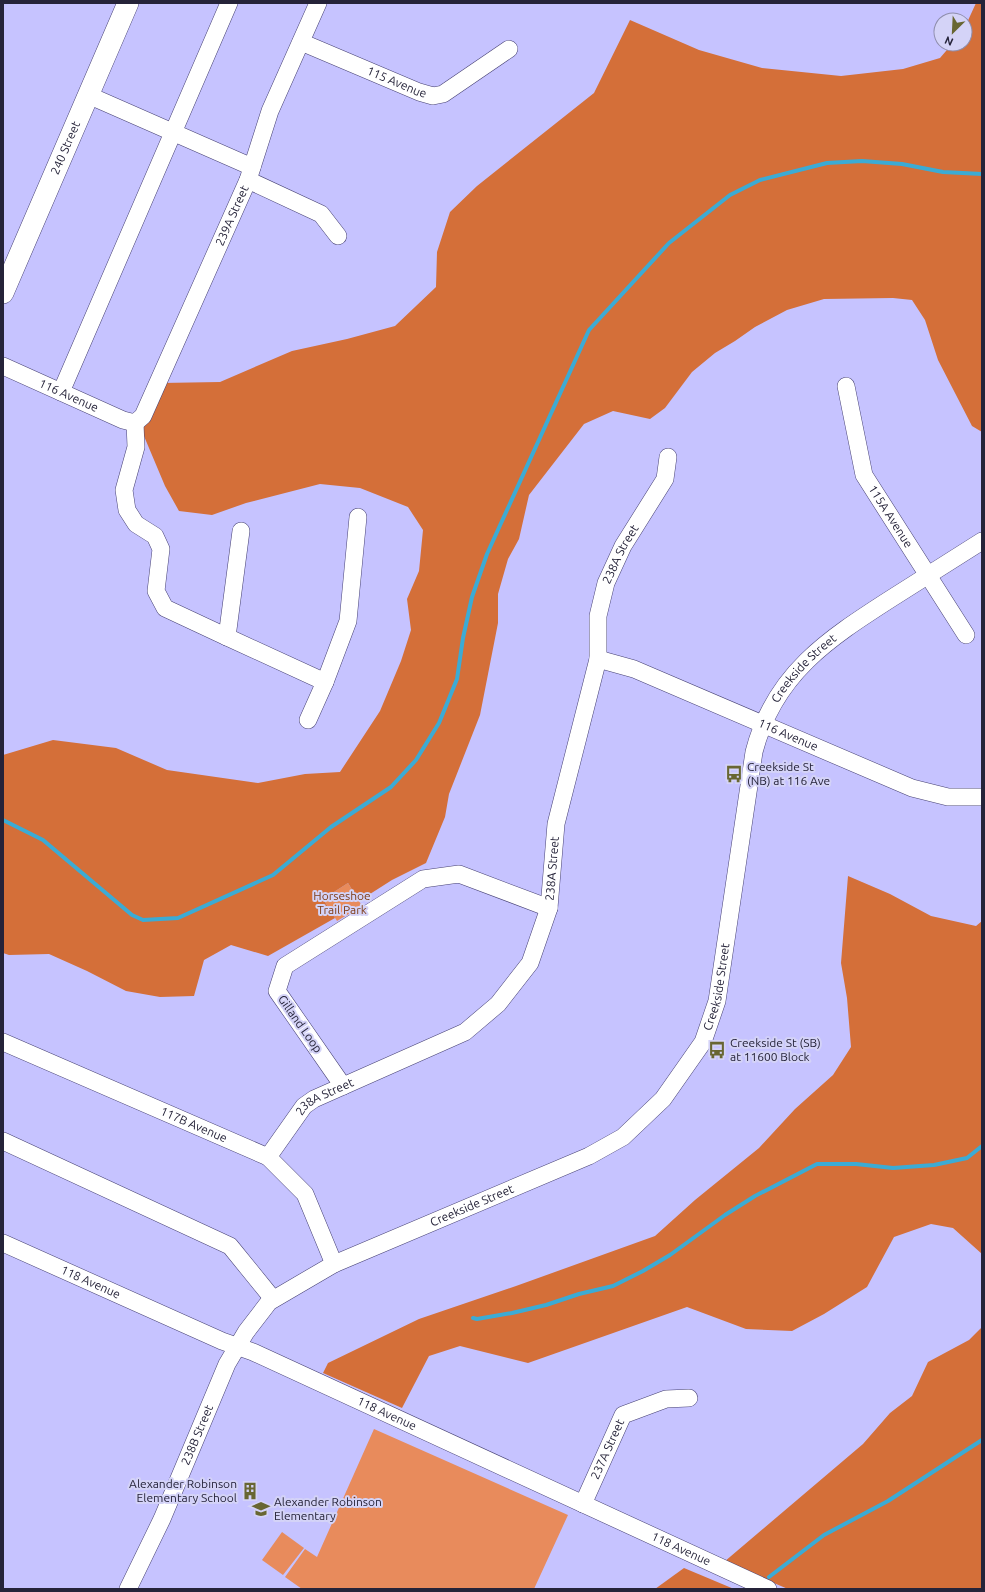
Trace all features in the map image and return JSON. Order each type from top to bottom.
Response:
[{"type":"main road","name":"240 Street","points":[[3,293],[128,3]]},
{"type":"street","points":[[61,392],[229,3]]},
{"type":"street","name":"239A Street","points":[[135,423],[143,416],[250,174],[270,111],[318,3]]},
{"type":"street","name":"115 Avenue","points":[[301,42],[419,92],[433,96],[443,94],[509,49]]},
{"type":"street","points":[[88,95],[173,133],[321,214],[338,236]]},
{"type":"street","name":"116 Avenue","points":[[3,366],[123,420],[135,423]]},
{"type":"street","name":"115A Avenue","points":[[846,386],[864,474],[966,635]]},
{"type":"street","points":[[135,423],[136,447],[124,490],[127,510],[136,524],[155,536],[162,549],[156,591],[165,608],[325,682]]},
{"type":"street","name":"238A Street","points":[[268,1157],[304,1106],[314,1099],[466,1032],[498,1004],[530,963],[549,908],[556,824],[598,659],[598,616],[606,583],[622,546],[665,479],[668,457]]},
{"type":"street","points":[[308,720],[325,682],[348,621],[358,516]]},
{"type":"street","points":[[227,637],[241,531]]},
{"type":"street","name":"Creekside Street","points":[[236,1346],[265,1307],[273,1299],[334,1264],[589,1156],[623,1137],[663,1099],[703,1042],[717,1001],[754,752],[763,724],[774,703],[790,680],[816,652],[845,628],[982,541]]},
{"type":"street","name":"116 Avenue","points":[[598,659],[634,669],[912,788],[948,797],[982,797]]},
{"type":"street","name":"Gilland Loop","points":[[343,1086],[277,991],[285,966],[423,879],[459,874],[549,908]]},
{"type":"street","name":"117B Avenue","points":[[3,1042],[268,1157],[305,1194],[334,1264]]},
{"type":"street","points":[[3,1141],[230,1246],[273,1299]]},
{"type":"street","name":"118 Avenue","points":[[3,1243],[236,1346],[253,1352],[768,1589]]},
{"type":"street","name":"238B Street","points":[[128,1589],[162,1519],[224,1370],[236,1346]]},
{"type":"street","name":"237A Street","points":[[584,1504],[624,1415],[666,1399],[689,1398]]},
{"type":"green space","name":"Horseshoe Trail Park","points":[[348,883],[362,906],[337,921],[323,899]]},
{"type":"green space","points":[[374,1429],[568,1515],[534,1589],[302,1589],[285,1577],[305,1549],[317,1557]]},
{"type":"green space","points":[[282,1532],[304,1548],[283,1575],[262,1560]]},
{"type":"shaded area","points":[[976,3],[982,3],[982,432],[972,426],[938,360],[925,320],[912,300],[893,298],[824,299],[787,310],[755,327],[715,353],[692,372],[665,408],[650,419],[613,411],[584,424],[529,495],[519,539],[508,559],[498,594],[498,623],[480,715],[449,794],[445,817],[426,863],[392,880],[359,901],[348,883],[323,899],[335,918],[268,956],[231,945],[204,960],[194,996],[160,997],[126,991],[49,954],[9,955],[3,953],[3,755],[53,740],[116,748],[167,770],[258,783],[305,774],[340,772],[380,711],[401,661],[411,630],[407,599],[419,571],[423,530],[408,507],[360,488],[320,484],[246,503],[212,515],[179,511],[165,486],[141,429],[161,383],[220,382],[292,351],[347,339],[395,326],[436,287],[437,252],[450,212],[477,186],[594,93],[630,20],[699,50],[762,68],[841,76],[903,69],[940,58],[945,52],[973,52],[972,12]]},
{"type":"shaded area","points":[[848,876],[890,894],[931,916],[976,926],[982,921],[982,1254],[953,1228],[931,1224],[894,1237],[867,1287],[824,1314],[792,1331],[746,1329],[687,1307],[528,1363],[460,1346],[429,1356],[402,1408],[323,1373],[328,1363],[419,1319],[655,1236],[695,1200],[759,1148],[795,1109],[833,1075],[851,1047],[847,998],[841,963]]},
{"type":"shaded area","points":[[982,1327],[982,1589],[788,1589],[724,1562],[863,1444],[890,1413],[912,1396],[928,1362],[969,1340]]},
{"type":"shaded area","points":[[684,1568],[734,1589],[655,1589]]},
{"type":"waterway","points":[[3,820],[43,840],[132,915],[143,920],[178,918],[273,875],[331,827],[391,787],[416,760],[439,723],[457,679],[463,638],[472,597],[487,554],[589,330],[669,243],[730,195],[760,180],[827,163],[862,161],[902,164],[943,172],[982,174]]},
{"type":"waterway","points":[[473,1318],[477,1319],[512,1313],[613,1286],[670,1255],[725,1215],[755,1196],[817,1164],[856,1164],[893,1168],[934,1165],[967,1158],[982,1146]]},
{"type":"waterway","points":[[769,1577],[824,1535],[888,1501],[982,1440]]},
{"type":"place","name":"Creekside St (NB) at 116 Ave","points":[[734,774]]},
{"type":"place","name":"Creekside St (SB) at 11600 Block","points":[[717,1050]]},
{"type":"place","name":"Alexander Robinson Elementary School","points":[[250,1491]]},
{"type":"place","name":"Alexander Robinson Elementary","points":[[261,1509]]}]
